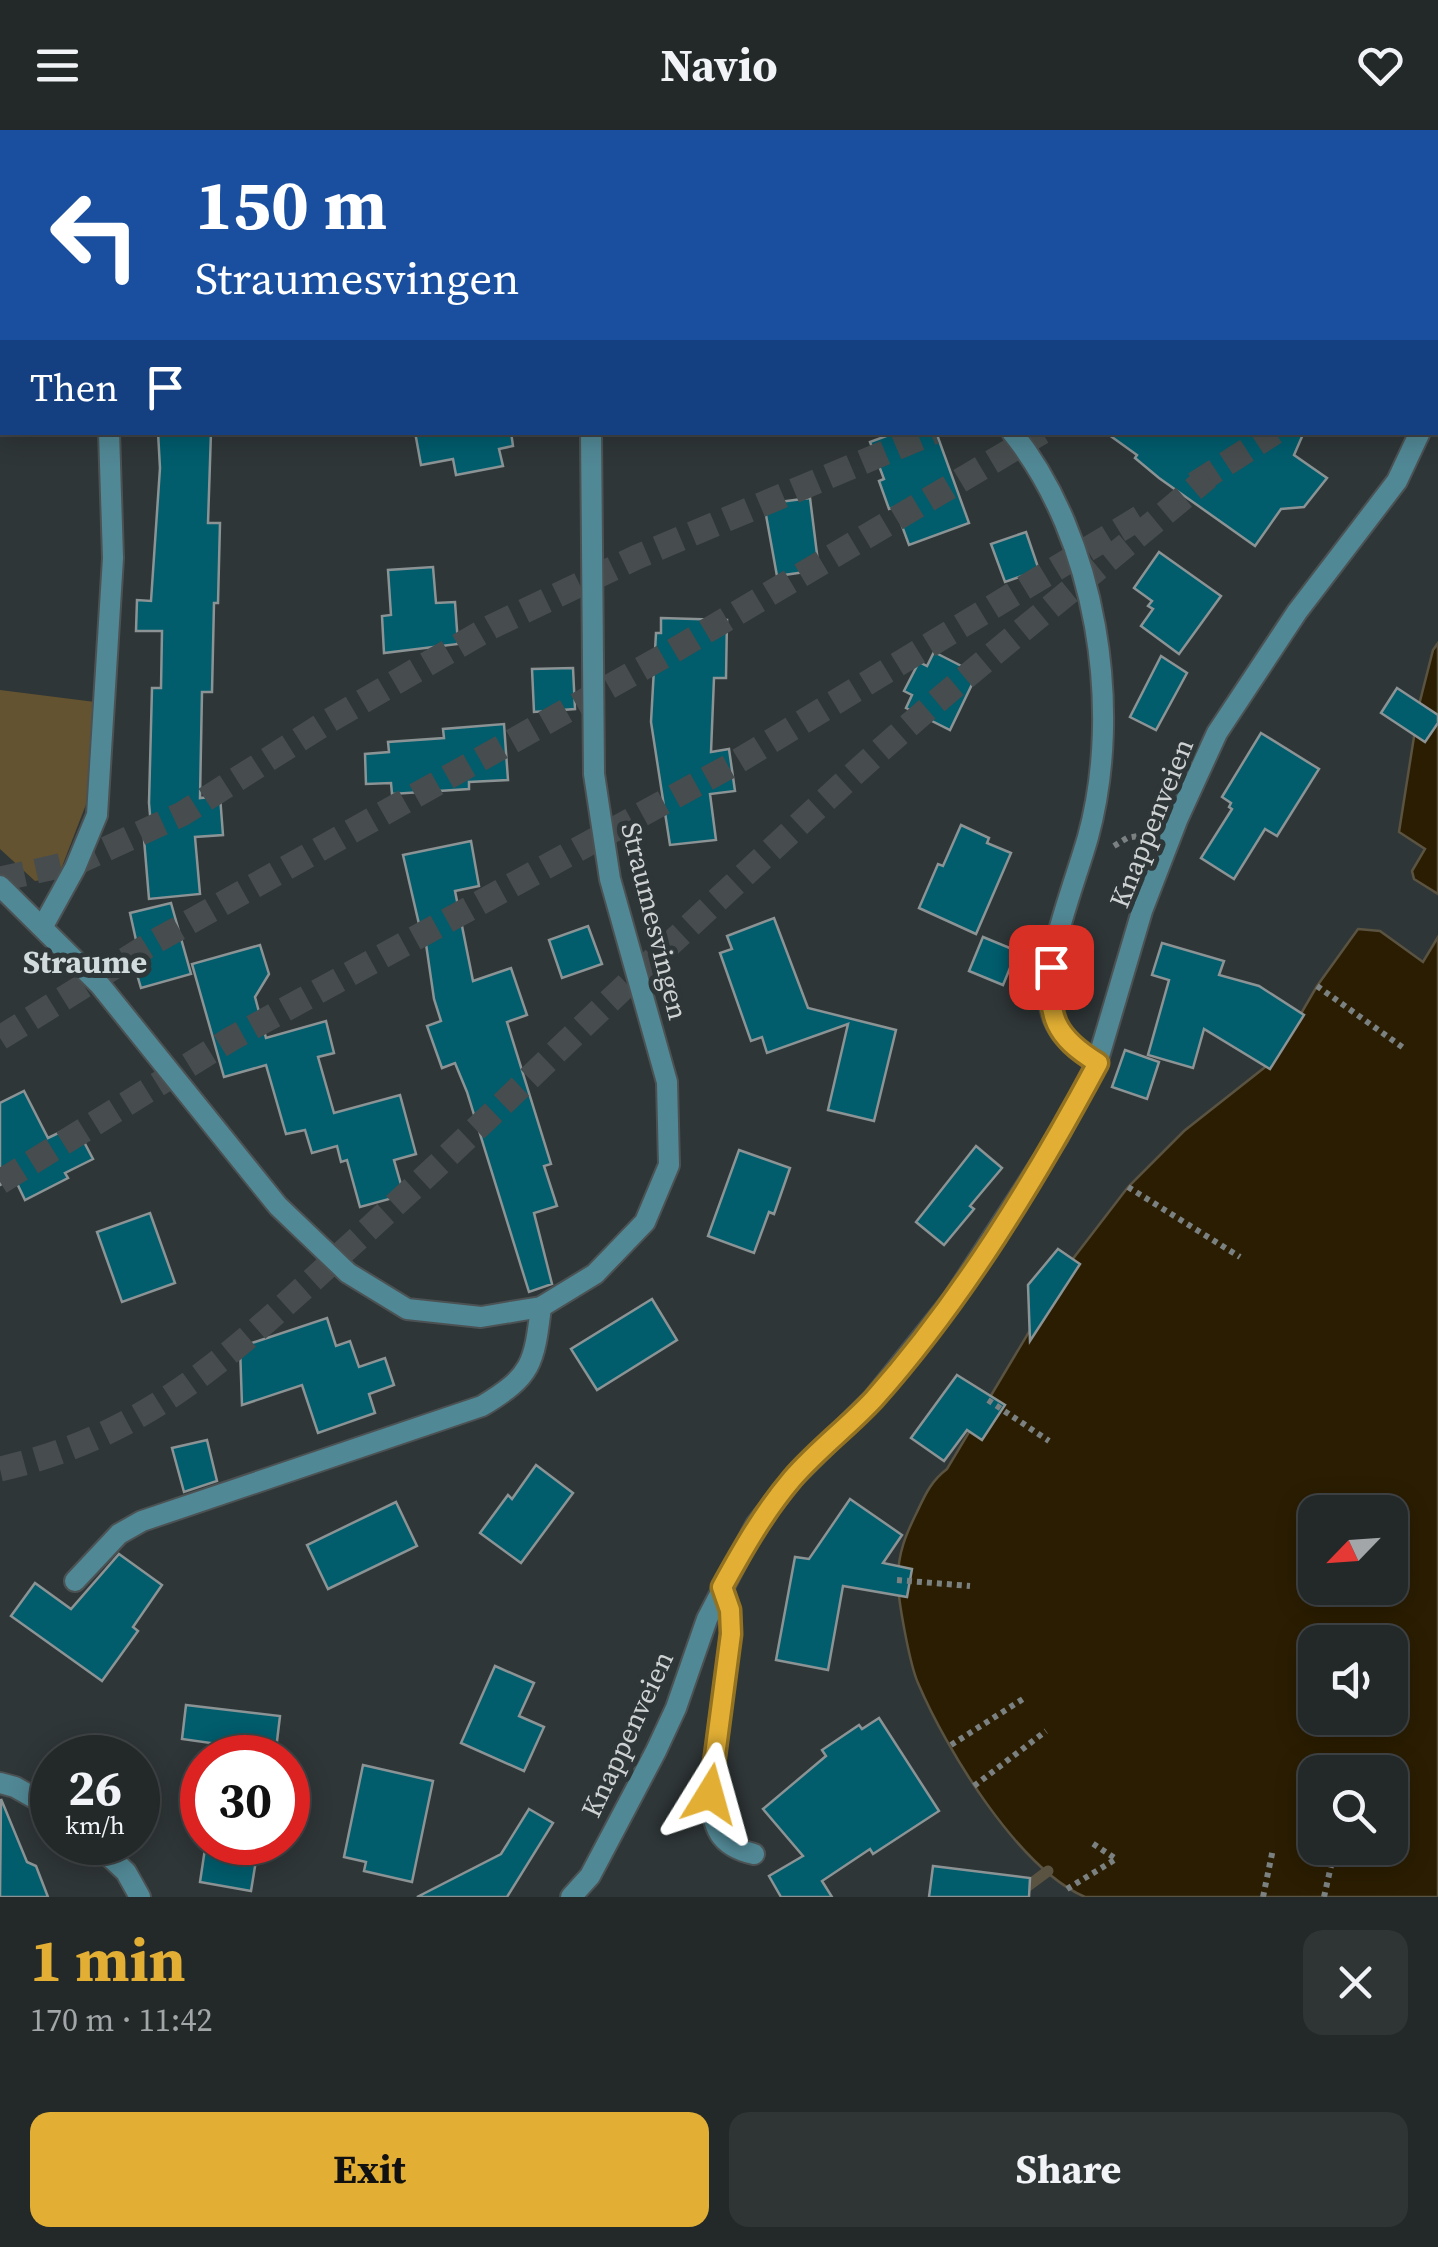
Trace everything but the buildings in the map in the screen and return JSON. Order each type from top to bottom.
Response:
[{"type":"street","points":[[43,926],[76,868],[97,815],[113,558],[109,435]]},
{"type":"street","name":"Straumesvingen","points":[[0,886],[100,984],[278,1206],[348,1274],[407,1308],[481,1317],[541,1307],[596,1274],[645,1222],[669,1165],[668,1082],[610,878],[594,774],[591,435]]},
{"type":"street","points":[[1014,435],[1050,493],[1070,540],[1089,601],[1102,664],[1105,730],[1099,792],[1051,967],[1049,1001],[1056,1026],[1072,1047],[1098,1063]]},
{"type":"street","name":"Knappenveien","points":[[572,1897],[590,1876],[656,1750],[722,1587],[756,1525],[794,1477],[873,1399],[953,1299],[1058,1138],[1098,1063],[1142,911],[1217,733],[1297,612],[1397,481],[1419,435]]},
{"type":"street","points":[[75,1581],[119,1534],[142,1521],[482,1406],[513,1388],[527,1372],[541,1307]]},
{"type":"street","points":[[722,1587],[730,1610],[731,1634],[710,1794],[712,1818],[721,1837],[737,1850],[754,1854]]},
{"type":"street","points":[[0,1783],[30,1795]]},
{"type":"street","points":[[119,1865],[140,1897]]},
{"type":"path","points":[[1086,842],[1107,851],[1127,838],[1144,835],[1169,842]]},
{"type":"path","points":[[1317,986],[1406,1049]]},
{"type":"path","points":[[1128,1187],[1240,1257]]},
{"type":"path","points":[[988,1400],[1049,1441]]},
{"type":"path","points":[[897,1580],[970,1586]]},
{"type":"path","points":[[951,1746],[1026,1696]]},
{"type":"path","points":[[974,1786],[1046,1731]]},
{"type":"path","points":[[1067,1889],[1116,1859],[1092,1843]]},
{"type":"path","points":[[1264,1897],[1273,1849]]},
{"type":"path","points":[[1324,1897],[1331,1865]]},
{"type":"shaded area","points":[[1438,643],[1438,894],[1414,879],[1412,871],[1425,849],[1399,832],[1419,705]]},
{"type":"shaded area","points":[[0,690],[95,702],[90,794],[58,877],[35,881],[0,849]]},
{"type":"shaded area","points":[[1358,929],[1380,931],[1423,962],[1438,937],[1438,1897],[1085,1897],[1035,1861],[1010,1834],[965,1772],[930,1710],[911,1662],[902,1615],[898,1587],[901,1552],[926,1494],[947,1469],[1072,1260],[1128,1187],[1184,1131],[1274,1060],[1317,986]]},
{"type":"waterway","points":[[1013,1897],[1048,1871]]},
{"type":"tunnel","points":[[0,879],[78,862],[182,814],[327,722],[491,627],[637,557],[927,435]]},
{"type":"tunnel","points":[[0,1038],[154,942],[673,651],[1037,435]]},
{"type":"tunnel","points":[[1195,484],[1270,435]]},
{"type":"tunnel","points":[[0,1469],[53,1454],[145,1412],[264,1324],[878,752],[1208,477]]},
{"type":"tunnel","points":[[0,1182],[231,1039],[730,766],[1144,515]]},
{"type":"district","name":"Straume","points":[[85,962]]},
{"type":"route","points":[[710,1794],[731,1634],[730,1610],[722,1587],[756,1525],[794,1477],[873,1399],[953,1299],[1058,1138],[1098,1063],[1072,1047],[1056,1026],[1049,1001],[1051,967]]}]
